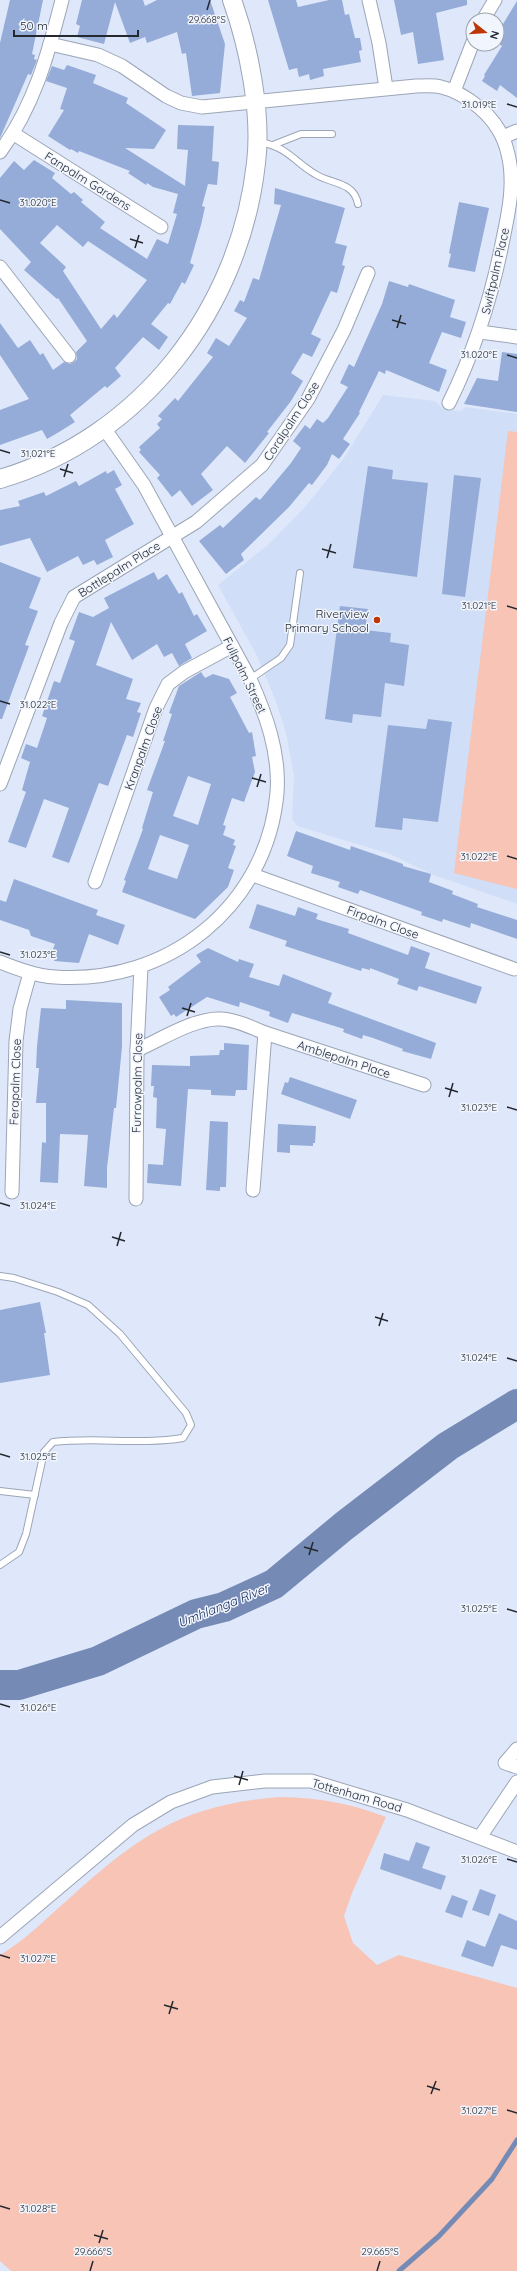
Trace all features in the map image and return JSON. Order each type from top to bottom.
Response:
[{"type":"street","points":[[0,152],[14,134],[30,103],[50,44],[62,0]]},
{"type":"street","points":[[0,480],[58,458],[104,428],[148,390],[175,361],[194,337],[221,289],[241,235],[251,199],[256,162],[265,143],[244,41],[232,0]]},
{"type":"street","points":[[369,0],[386,88]]},
{"type":"street","points":[[488,12],[495,0]]},
{"type":"street","points":[[50,44],[98,56],[122,66],[166,96],[181,103],[202,106],[256,100]]},
{"type":"street","points":[[454,91],[469,52]]},
{"type":"street","name":"Swiftpalm Place","points":[[256,100],[386,88],[440,87],[454,91],[474,103],[493,120],[502,137],[511,172],[513,214],[480,332],[449,403]]},
{"type":"street","points":[[502,137],[517,131]]},
{"type":"street","name":"Fanpalm Gardens","points":[[14,134],[162,228]]},
{"type":"street","points":[[0,267],[69,356]]},
{"type":"street","name":"Coralpalm Close","points":[[172,536],[196,522],[262,465],[308,399],[344,330],[368,273]]},
{"type":"street","points":[[480,332],[517,337]]},
{"type":"street","name":"Fullpalm Street","points":[[0,962],[30,973],[55,977],[79,977],[119,973],[141,967],[179,948],[201,934],[239,895],[253,875],[273,821],[277,791],[276,762],[272,736],[265,712],[250,679],[144,485],[104,428]]},
{"type":"street","name":"Bottlepalm Place","points":[[0,784],[61,623],[74,597],[172,536]]},
{"type":"street","name":"Kranpalm Close","points":[[95,882],[156,708],[168,684],[184,672],[232,646]]},
{"type":"street","name":"Firpalm Close","points":[[253,875],[514,969]]},
{"type":"street","name":"Furrowpalm Close","points":[[136,1199],[137,1050],[141,967]]},
{"type":"street","name":"Ferapalm Close","points":[[12,1192],[16,1041],[20,1010],[30,973]]},
{"type":"street","name":"Amblepalm Place","points":[[137,1050],[202,1021],[220,1019],[240,1022],[265,1033],[424,1085]]},
{"type":"street","points":[[253,1190],[265,1033]]},
{"type":"street","points":[[517,1749],[505,1763],[517,1767]]},
{"type":"street","name":"Tottenham Road","points":[[0,1937],[133,1825],[171,1802],[212,1787],[265,1780],[311,1781],[360,1794],[480,1836],[517,1852]]},
{"type":"street","points":[[480,1836],[517,1782]]},
{"type":"lane","points":[[265,143],[300,134],[332,134]]},
{"type":"lane","points":[[265,143],[284,149],[317,176],[332,180],[346,187],[357,196],[358,204]]},
{"type":"lane","points":[[250,679],[281,658],[290,645],[300,573]]},
{"type":"lane","points":[[0,1276],[14,1278],[58,1292],[88,1305],[120,1334],[186,1413],[191,1425],[183,1438],[166,1441],[77,1439],[53,1442],[44,1452],[26,1534],[19,1552],[0,1565]]},
{"type":"lane","points":[[0,1491],[35,1495]]},
{"type":"shaded area","name":"Riverview Primary School","points":[[383,395],[435,401],[443,409],[461,411],[465,407],[517,414],[517,904],[431,874],[390,854],[297,826],[292,819],[294,776],[286,733],[275,699],[257,656],[218,585],[269,544],[306,506],[344,458]]},
{"type":"shaded area","points":[[508,431],[517,432],[517,889],[454,873]]},
{"type":"shaded area","points":[[280,1797],[334,1802],[386,1817],[352,1893],[344,1916],[353,1943],[377,1965],[399,1955],[517,1988],[517,2271],[11,2271],[0,2261],[0,1955],[29,1934],[98,1873],[121,1855],[167,1825],[218,1807],[247,1801]]},
{"type":"building","points":[[10,0],[43,0],[32,54],[35,55],[34,59],[37,60],[31,75],[28,74],[0,138],[0,43]]},
{"type":"building","points":[[82,0],[143,0],[145,6],[157,0],[210,0],[225,44],[220,93],[192,96],[186,53],[182,54],[177,32],[147,43],[145,37],[130,43],[115,2],[104,44],[77,37],[80,26],[76,24]]},
{"type":"building","points":[[268,0],[296,0],[298,7],[329,0],[342,0],[345,15],[349,14],[355,38],[360,38],[362,50],[359,51],[361,62],[323,69],[324,76],[310,80],[309,74],[299,77],[297,68],[289,70]]},
{"type":"building","points":[[394,0],[467,0],[467,5],[436,13],[444,60],[418,64],[413,32],[401,35]]},
{"type":"building","points":[[517,1],[517,98],[500,85],[497,91],[482,81],[498,52],[505,52],[505,21]]},
{"type":"building","points":[[67,65],[96,75],[93,83],[128,98],[126,103],[166,130],[154,149],[125,148],[185,186],[188,150],[177,149],[178,125],[214,126],[212,161],[219,162],[217,185],[208,184],[202,206],[205,207],[201,225],[190,263],[194,265],[185,284],[182,282],[170,304],[168,303],[151,324],[168,337],[159,350],[143,337],[115,368],[121,376],[107,388],[105,386],[70,415],[75,422],[47,439],[42,430],[0,445],[0,410],[29,399],[0,355],[0,323],[18,348],[30,340],[40,355],[43,353],[53,370],[64,362],[70,364],[74,362],[77,359],[76,352],[87,341],[58,298],[57,299],[24,270],[31,262],[0,229],[0,178],[14,161],[24,170],[34,160],[55,173],[52,178],[71,194],[74,192],[83,200],[81,202],[105,222],[100,228],[147,259],[157,239],[168,244],[177,214],[173,213],[178,194],[153,187],[147,183],[146,185],[128,173],[130,171],[79,151],[78,153],[71,149],[70,150],[48,136],[64,110],[60,109],[67,88],[46,81],[52,66],[64,70]],"holes":[[[57,225],[83,247],[88,241],[147,280],[117,318],[114,314],[101,329],[63,271],[66,267],[40,243]]]},
{"type":"building","points":[[275,188],[345,208],[335,243],[347,246],[342,265],[345,266],[337,293],[331,291],[311,334],[321,339],[312,357],[303,353],[291,373],[303,381],[291,401],[267,432],[269,433],[245,463],[227,446],[201,474],[213,490],[192,506],[180,490],[172,497],[157,478],[160,475],[139,452],[141,450],[139,447],[160,428],[157,424],[162,419],[158,416],[175,398],[178,401],[213,357],[207,353],[216,338],[229,346],[247,318],[234,311],[240,300],[244,302],[253,278],[259,280],[281,205],[274,204]]},
{"type":"building","points":[[459,202],[489,208],[475,272],[448,267],[451,254],[449,253]]},
{"type":"building","points":[[389,281],[408,287],[409,284],[455,300],[450,317],[466,322],[461,338],[442,332],[429,363],[447,370],[439,392],[386,370],[385,374],[379,371],[359,412],[360,413],[343,439],[350,444],[339,459],[332,454],[327,465],[312,485],[309,483],[289,507],[241,554],[244,560],[226,574],[199,541],[220,525],[223,528],[256,497],[260,500],[291,463],[301,448],[293,441],[305,425],[310,429],[317,419],[323,423],[328,418],[348,387],[340,383],[349,364],[354,367],[382,304]]},
{"type":"building","points":[[502,352],[517,354],[517,412],[464,404],[477,378],[498,381]]},
{"type":"building","points":[[368,466],[393,470],[392,479],[428,483],[417,577],[353,568]]},
{"type":"building","points":[[114,470],[122,485],[115,489],[134,524],[105,540],[113,557],[97,565],[94,560],[83,565],[78,556],[47,572],[30,538],[0,546],[0,510],[20,506],[18,501],[44,492],[46,496],[76,481],[79,486],[106,471],[107,474]]},
{"type":"building","points":[[454,475],[481,478],[465,597],[442,594]]},
{"type":"building","points":[[0,562],[41,578],[29,608],[38,611],[25,645],[29,646],[2,719],[0,719]]},
{"type":"building","points":[[154,572],[158,580],[167,574],[179,594],[182,592],[194,616],[197,614],[207,631],[185,644],[192,658],[179,666],[172,653],[164,657],[157,644],[132,660],[111,622],[96,665],[133,679],[126,699],[141,703],[137,712],[141,713],[133,737],[127,735],[108,786],[99,783],[69,863],[52,857],[69,808],[44,799],[26,848],[8,842],[26,792],[22,790],[30,762],[21,758],[26,744],[37,748],[47,718],[42,716],[54,681],[60,683],[75,641],[69,639],[79,612],[93,617],[109,608],[104,598]]},
{"type":"building","points":[[340,606],[368,609],[365,630],[391,633],[390,642],[409,645],[404,686],[385,683],[381,717],[353,714],[352,723],[325,719]]},
{"type":"building","points":[[201,672],[205,678],[213,674],[229,679],[237,693],[230,697],[249,733],[252,732],[256,756],[252,757],[255,772],[244,802],[232,798],[223,825],[226,826],[223,835],[235,840],[233,845],[236,846],[228,868],[234,870],[228,887],[195,919],[122,892],[126,881],[124,880],[143,829],[142,828],[153,792],[147,790],[165,741],[163,741],[172,714],[169,713],[179,686]],"holes":[[[188,776],[211,784],[198,825],[173,816]],[[160,835],[189,845],[177,879],[148,869]]]},
{"type":"building","points":[[428,719],[452,722],[438,822],[403,818],[402,830],[375,827],[388,725],[426,729]]},
{"type":"building","points":[[296,831],[350,850],[351,846],[403,864],[403,866],[431,874],[429,882],[453,891],[452,894],[478,904],[477,907],[517,920],[517,939],[471,923],[470,928],[443,919],[442,922],[421,915],[422,912],[360,890],[358,894],[338,887],[340,882],[311,873],[313,866],[287,856]]},
{"type":"building","points":[[14,879],[98,910],[96,915],[125,925],[118,945],[89,934],[79,963],[54,961],[56,955],[51,954],[55,944],[31,936],[29,930],[0,920],[0,900],[6,902]]},
{"type":"building","points":[[257,904],[295,916],[298,907],[318,914],[316,919],[349,929],[348,933],[408,955],[411,946],[430,953],[425,968],[482,987],[476,1004],[419,986],[417,991],[397,984],[399,979],[370,968],[370,970],[362,968],[361,971],[285,946],[287,941],[249,928]]},
{"type":"building","points":[[208,948],[238,962],[239,959],[254,964],[249,977],[279,986],[283,974],[332,993],[328,1003],[436,1043],[431,1059],[402,1051],[403,1049],[363,1035],[362,1039],[343,1032],[344,1029],[292,1013],[288,1023],[269,1016],[270,1012],[240,1002],[239,1007],[207,997],[176,1017],[174,1014],[171,1016],[159,997],[170,990],[168,987],[201,962],[196,955]]},
{"type":"building","points":[[66,1000],[122,1003],[122,1047],[116,1108],[114,1108],[107,1168],[107,1188],[84,1186],[88,1135],[60,1134],[58,1183],[40,1182],[42,1142],[46,1143],[46,1103],[36,1103],[39,1068],[36,1068],[37,1046],[41,1008],[66,1009]]},
{"type":"building","points":[[224,1043],[249,1045],[247,1090],[236,1090],[235,1096],[211,1095],[211,1090],[188,1089],[181,1186],[147,1183],[148,1164],[163,1165],[166,1129],[156,1128],[157,1098],[153,1097],[154,1086],[151,1086],[152,1065],[190,1066],[190,1056],[219,1055],[220,1050],[224,1050]]},
{"type":"building","points":[[290,1077],[357,1100],[350,1119],[281,1094],[285,1082],[288,1083]]},
{"type":"building","points":[[210,1121],[228,1122],[226,1187],[220,1187],[220,1191],[206,1190]]},
{"type":"building","points":[[278,1124],[316,1126],[315,1143],[313,1143],[313,1146],[290,1145],[290,1153],[277,1152]]},
{"type":"building","points":[[40,1302],[46,1333],[44,1333],[50,1375],[0,1383],[0,1310]]},
{"type":"building","points":[[416,1842],[430,1847],[422,1868],[446,1876],[441,1890],[380,1869],[384,1853],[409,1861]]},
{"type":"building","points":[[480,1889],[496,1895],[489,1916],[472,1910]]},
{"type":"building","points":[[452,1895],[468,1901],[462,1918],[445,1912]]},
{"type":"building","points":[[499,1913],[517,1921],[517,1950],[501,1945],[493,1967],[461,1956],[467,1940],[485,1947]]},
{"type":"waterway","name":"Umhlanga River","points":[[0,1685],[19,1685],[98,1661],[196,1614],[224,1607],[274,1584],[344,1526],[448,1446],[517,1404]]},
{"type":"waterway","points":[[399,2271],[439,2236],[492,2179],[517,2140]]},
{"type":"place","name":"Riverview Primary School","points":[[377,620]]}]
